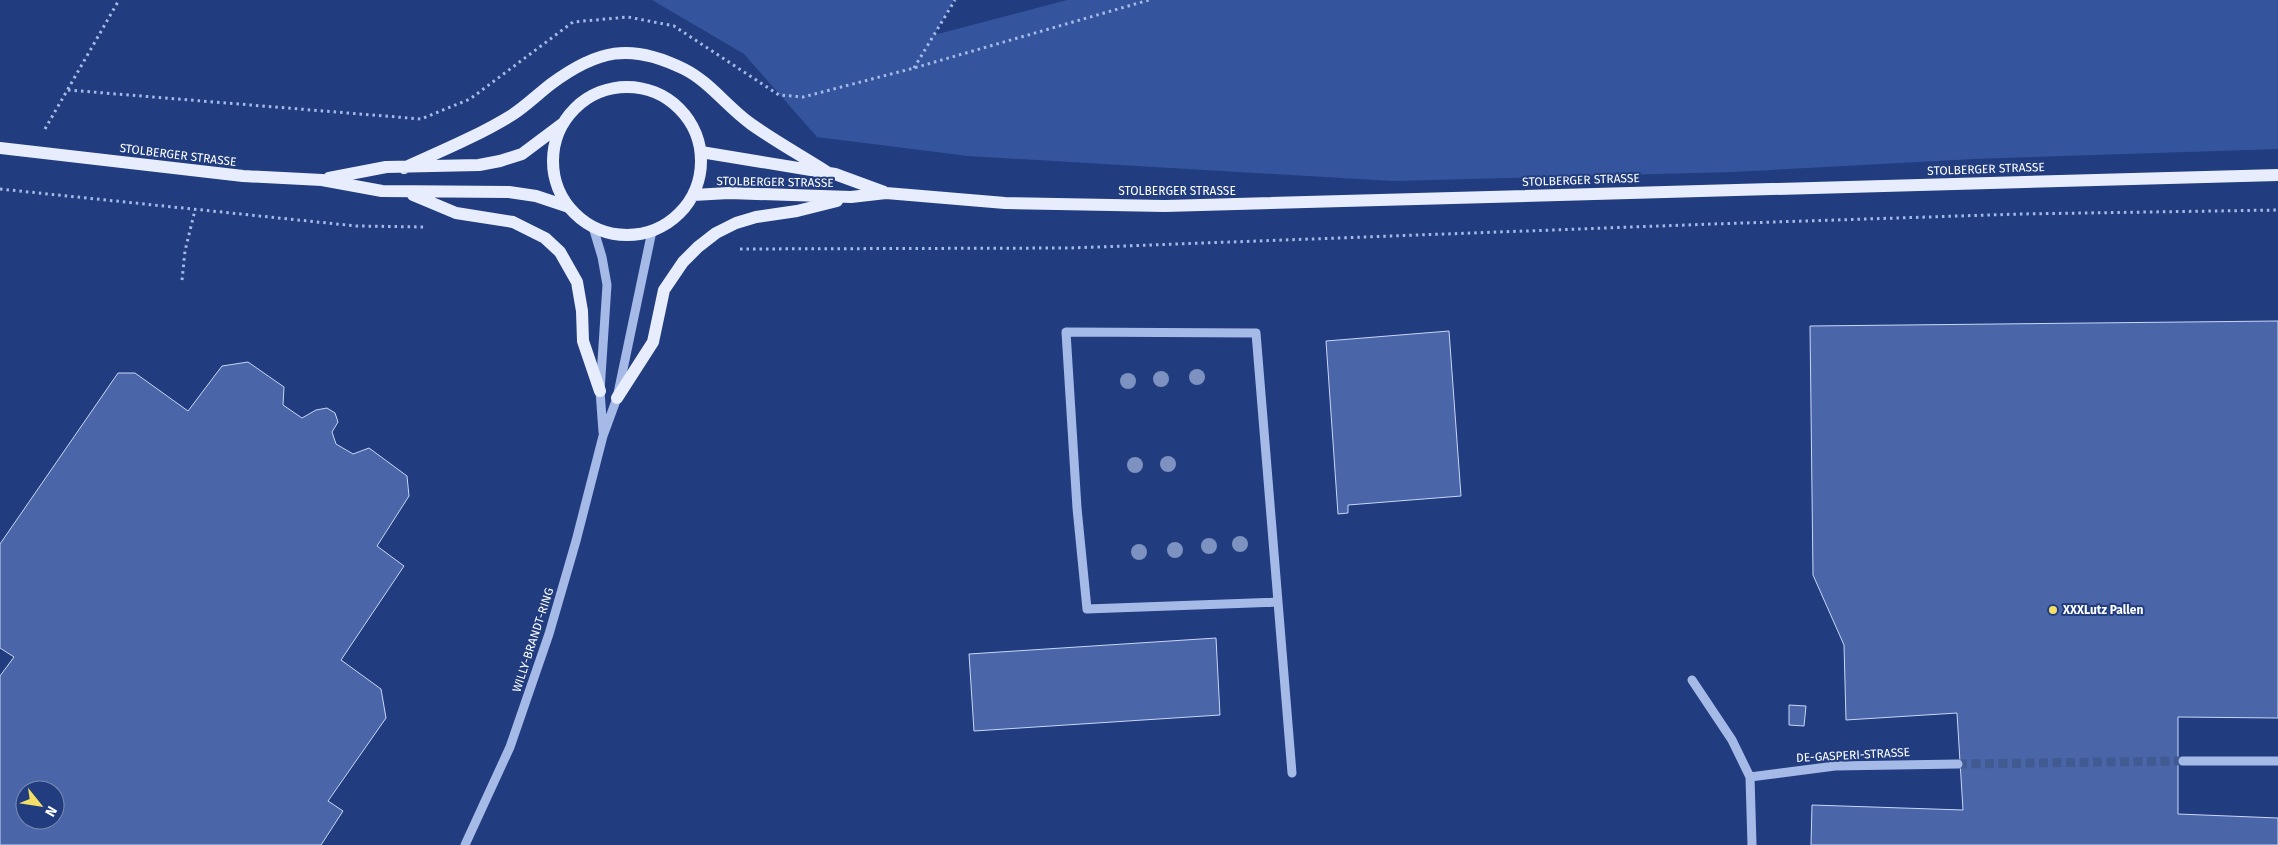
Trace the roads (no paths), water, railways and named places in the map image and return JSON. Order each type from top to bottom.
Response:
[{"type":"main road","name":"STOLBERGER STRASSE","points":[[404,168],[480,133],[515,113],[581,63],[608,54],[633,52],[684,69],[704,82],[750,123],[827,172]]},
{"type":"main road","points":[[613,88],[642,88],[663,96],[680,109],[696,133],[701,152],[701,170],[693,195],[675,218],[652,231],[635,235],[617,235],[593,227],[569,207],[556,184],[553,161],[556,139],[564,122],[575,108],[599,92],[613,88]]},
{"type":"main road","name":"STOLBERGER STRASSE","points":[[322,180],[386,167],[479,165],[500,161],[522,154],[564,122]]},
{"type":"main road","name":"STOLBERGER STRASSE","points":[[0,148],[243,176],[322,180],[382,191],[509,192],[536,196],[569,207]]},
{"type":"main road","name":"STOLBERGER STRASSE","points":[[701,152],[827,172],[886,193]]},
{"type":"main road","name":"STOLBERGER STRASSE","points":[[693,195],[730,193],[851,197],[886,193],[1005,203],[1165,206],[2278,175]]},
{"type":"main road","points":[[406,192],[456,212],[513,222],[545,238],[560,252],[577,282],[582,311],[583,341],[600,391]]},
{"type":"main road","points":[[618,398],[653,342],[664,290],[683,262],[698,247],[716,233],[736,223],[756,217],[797,211],[851,197]]},
{"type":"street","name":"WILLY-BRANDT-RING","points":[[593,227],[602,257],[607,285],[600,391],[603,436]]},
{"type":"street","name":"WILLY-BRANDT-RING","points":[[465,845],[510,747],[549,634],[603,436],[618,398],[652,231]]},
{"type":"street","points":[[1278,602],[1088,608],[1077,508],[1066,332],[1256,333],[1292,773]]},
{"type":"street","points":[[1692,680],[1732,740],[1750,776],[1752,845]]},
{"type":"street","points":[[2183,761],[2278,761]]},
{"type":"street","name":"DE-GASPERI-STRASSE","points":[[1750,776],[1835,766],[1958,764]]},
{"type":"tunnel","points":[[1958,764],[2183,761]]},
{"type":"place","name":"XXXLutz Pallen","points":[[2053,610]]}]
